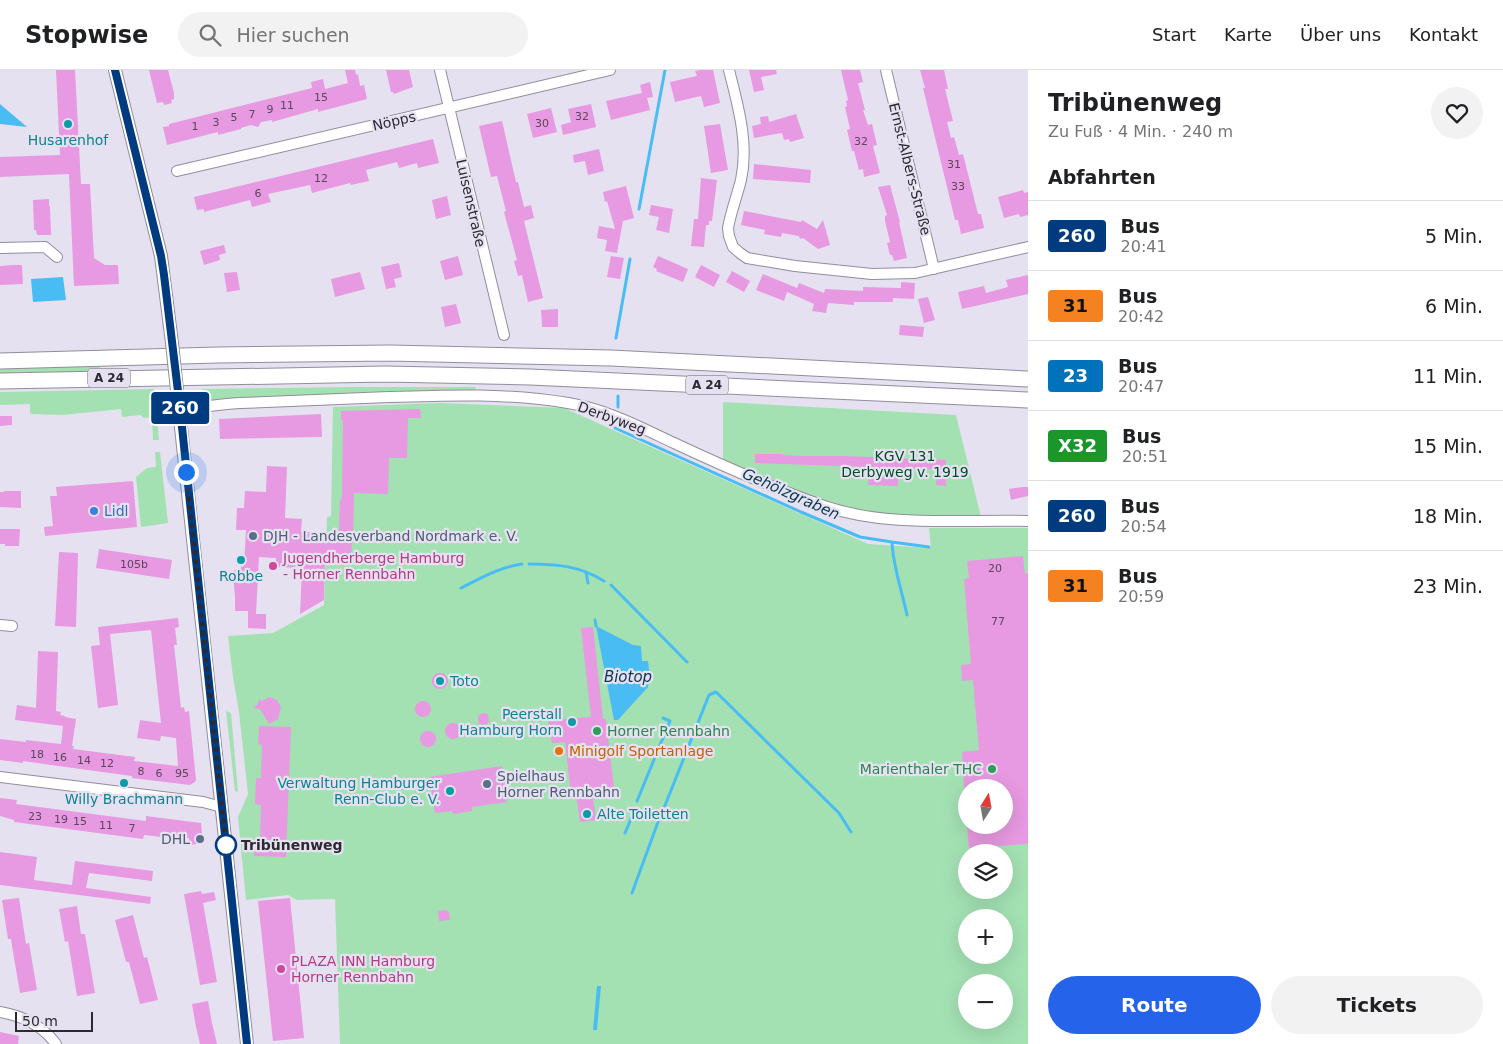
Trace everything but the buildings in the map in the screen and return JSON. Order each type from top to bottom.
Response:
[{"type":"highway","name":"A 24","points":[[0,361],[390,353],[611,358],[1028,379]]},
{"type":"highway","name":"A 24","points":[[0,381],[385,374],[530,377],[1028,400]]},
{"type":"main road","points":[[115,70],[161,256],[180,408],[247,1044]]},
{"type":"street","name":"Luisenstraße","points":[[440,70],[504,335]]},
{"type":"street","name":"Nöpps","points":[[177,171],[610,70]]},
{"type":"street","points":[[729,70],[742,125],[743,157],[741,178],[728,228],[731,241],[740,253],[756,260],[872,274],[915,273],[1028,247]]},
{"type":"street","name":"Ernst-Albers-Straße","points":[[886,70],[934,269]]},
{"type":"street","points":[[0,248],[45,247],[57,257]]},
{"type":"street","name":"Derbyweg","points":[[180,408],[198,408],[237,403],[450,395],[498,395],[569,403],[621,418],[751,478],[824,506],[862,516],[944,520],[1028,521]]},
{"type":"street","points":[[0,625],[12,626]]},
{"type":"street","points":[[0,777],[194,801],[222,807]]},
{"type":"street","points":[[0,1012],[33,1022],[51,1037],[56,1044]]},
{"type":"green space","points":[[100,366],[100,372],[0,373],[0,367]]},
{"type":"green space","points":[[475,387],[477,392],[203,403],[202,389]]},
{"type":"green space","points":[[154,389],[159,440],[153,440],[152,417],[144,418],[140,415],[122,417],[121,409],[62,415],[32,414],[30,413],[30,404],[0,405],[0,392]]},
{"type":"green space","name":"KGV 131 Derbyweg v. 1919","points":[[723,402],[956,415],[981,517],[935,518],[886,515],[834,506],[777,485],[723,461]]},
{"type":"green space","name":"Horner Rennbahn","points":[[438,403],[564,408],[868,544],[931,548],[929,528],[1028,528],[1028,1044],[340,1044],[335,899],[297,900],[288,895],[246,900],[238,817],[248,794],[228,636],[273,633],[324,605],[327,517],[331,516],[333,407]]},
{"type":"green space","points":[[155,452],[160,452],[168,523],[141,527],[136,477],[147,468],[156,467]]},
{"type":"green space","points":[[226,711],[231,713],[238,792],[235,791]]},
{"type":"water","points":[[0,104],[27,127],[0,124]]},
{"type":"water","points":[[63,277],[66,300],[33,302],[31,279]]},
{"type":"water","name":"Biotop","points":[[596,626],[633,645],[641,646],[642,661],[648,661],[650,677],[648,687],[618,720],[614,720]]},
{"type":"water","points":[[597,986],[601,986],[597,1030],[593,1030]]},
{"type":"waterway","name":"Gehölzgraben","points":[[639,209],[665,70]]},
{"type":"waterway","name":"Gehölzgraben","points":[[616,338],[630,259]]},
{"type":"waterway","name":"Gehölzgraben","points":[[618,396],[618,407]]},
{"type":"waterway","name":"Gehölzgraben","points":[[615,428],[860,537],[892,542],[896,570],[907,615]]},
{"type":"waterway","points":[[892,542],[929,547]]},
{"type":"waterway","points":[[461,588],[498,570],[522,564]]},
{"type":"waterway","points":[[529,564],[577,569],[604,581]]},
{"type":"waterway","points":[[586,572],[588,583]]},
{"type":"waterway","points":[[611,585],[687,662]]},
{"type":"waterway","points":[[595,620],[596,626]]},
{"type":"waterway","points":[[662,813],[709,695],[716,692],[839,813],[851,832]]},
{"type":"waterway","points":[[637,801],[670,721],[663,718]]},
{"type":"waterway","points":[[625,833],[633,814]]},
{"type":"waterway","points":[[632,893],[658,822]]},
{"type":"bus line","name":"260","points":[[115,70],[164,275],[180,408],[247,1044]]},
{"type":"place","name":"Husarenhof","points":[[68,124]]},
{"type":"place","name":"Lidl","points":[[94,511]]},
{"type":"place","name":"DJH - Landesverband Nordmark e. V.","points":[[253,536]]},
{"type":"place","name":"Robbe","points":[[241,560]]},
{"type":"place","name":"Jugendherberge Hamburg - Horner Rennbahn","points":[[273,566]]},
{"type":"place","name":"Toto","points":[[440,681]]},
{"type":"place","name":"Peerstall Hamburg Horn","points":[[572,722]]},
{"type":"place","name":"Horner Rennbahn","points":[[597,731]]},
{"type":"place","name":"Minigolf Sportanlage","points":[[559,751]]},
{"type":"place","name":"Marienthaler THC","points":[[992,769]]},
{"type":"place","name":"Willy Brachmann","points":[[124,783]]},
{"type":"place","name":"Spielhaus Horner Rennbahn","points":[[487,784]]},
{"type":"place","name":"Verwaltung Hamburger Renn-Club e. V.","points":[[450,791]]},
{"type":"place","name":"Alte Toiletten","points":[[587,814]]},
{"type":"place","name":"DHL","points":[[200,839]]},
{"type":"place","name":"Tribünenweg","points":[[226,845]]},
{"type":"place","name":"PLAZA INN Hamburg Horner Rennbahn","points":[[281,969]]},
{"type":"route","points":[[186,472],[226,845]]}]
